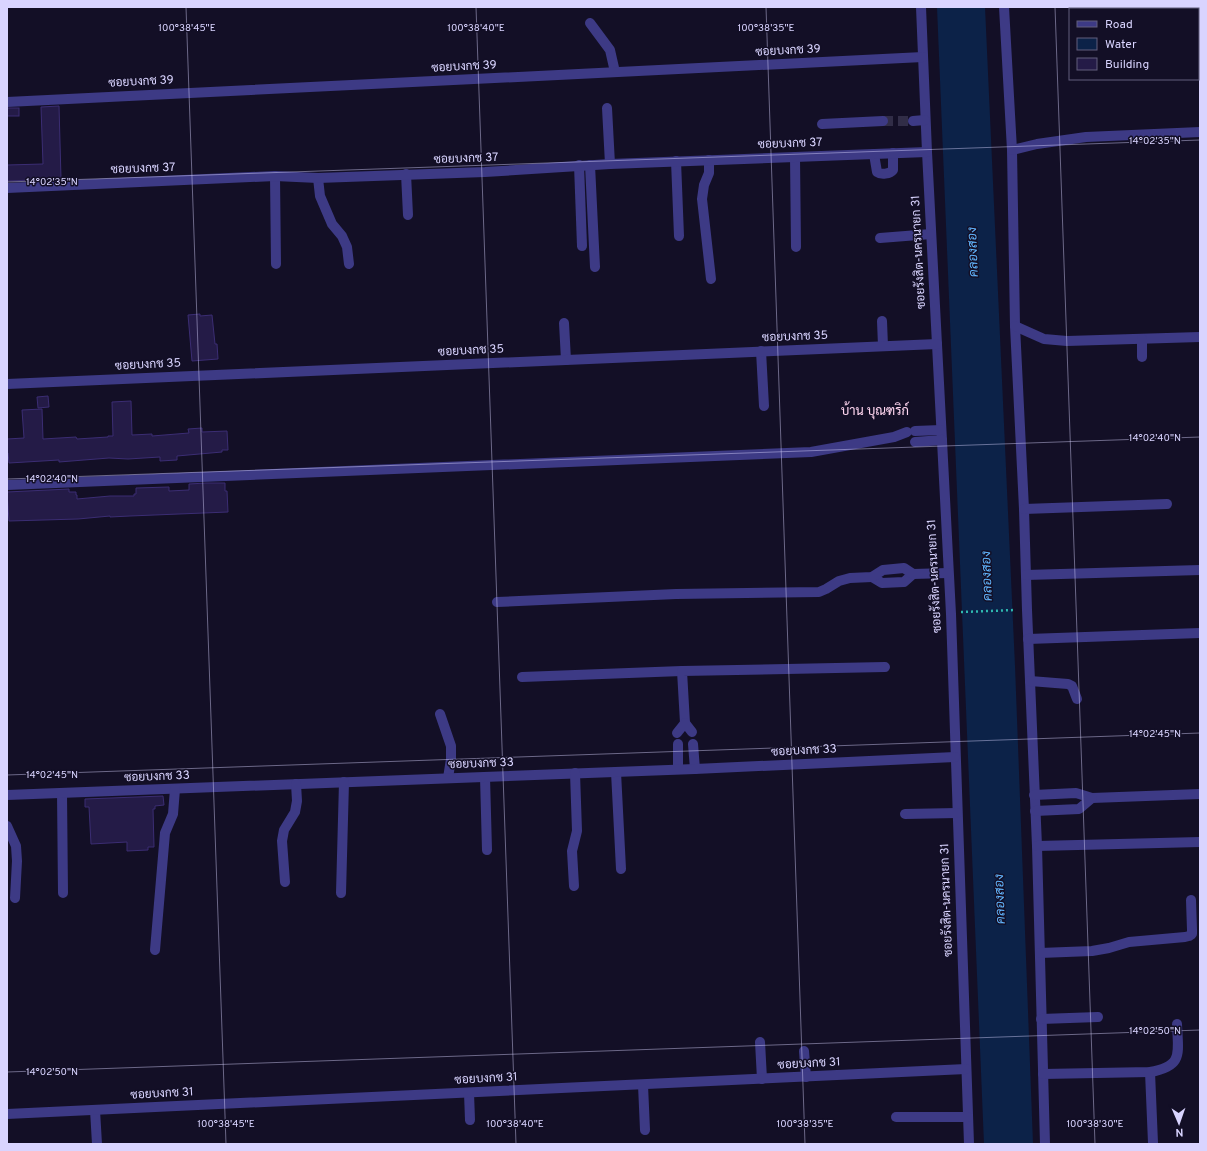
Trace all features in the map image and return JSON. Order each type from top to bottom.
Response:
[{"type":"street","name":"ซอยรังสิต-นครนายก 31","points":[[921,7],[925,120],[942,430],[969,1144]]},
{"type":"street","points":[[1004,7],[1012,150],[1015,326],[1024,509],[1034,795],[1036,811],[1045,1144]]},
{"type":"street","points":[[590,23],[610,50],[614,72]]},
{"type":"street","name":"ซอยบงกช 39","points":[[7,102],[923,57]]},
{"type":"street","points":[[607,108],[610,164]]},
{"type":"street","points":[[913,121],[925,120]]},
{"type":"street","points":[[822,124],[883,121]]},
{"type":"street","points":[[1012,150],[1037,144],[1086,137],[1200,132]]},
{"type":"street","name":"ซอยบงกช 37","points":[[7,188],[275,176],[318,178],[485,172],[585,165],[927,152]]},
{"type":"street","points":[[874,154],[877,172],[879,174],[888,174],[893,170],[893,153]]},
{"type":"street","points":[[794,157],[796,247]]},
{"type":"street","points":[[709,160],[709,173],[704,185],[702,199],[711,279]]},
{"type":"street","points":[[676,161],[679,236]]},
{"type":"street","points":[[582,246],[585,165]]},
{"type":"street","points":[[585,165],[595,267]]},
{"type":"street","points":[[406,174],[408,215]]},
{"type":"street","points":[[275,176],[276,264]]},
{"type":"street","points":[[318,178],[320,196],[332,224],[342,236],[347,247],[349,264]]},
{"type":"street","points":[[880,238],[931,234]]},
{"type":"street","points":[[882,321],[883,346]]},
{"type":"street","points":[[564,323],[566,360]]},
{"type":"street","points":[[1015,326],[1044,339],[1067,341],[1200,337]]},
{"type":"street","points":[[1142,339],[1142,357]]},
{"type":"street","name":"ซอยบงกช 35","points":[[7,384],[937,344]]},
{"type":"street","points":[[761,352],[764,406]]},
{"type":"street","points":[[911,437],[942,430]]},
{"type":"street","points":[[7,485],[811,452],[894,437],[942,440]]},
{"type":"street","points":[[1024,509],[1166,504]]},
{"type":"street","points":[[497,602],[676,594],[819,592],[826,590],[839,581],[850,578],[872,577],[883,570],[904,568],[913,574],[948,573]]},
{"type":"street","points":[[1026,575],[1200,570]]},
{"type":"street","points":[[1028,639],[1200,633]]},
{"type":"street","points":[[522,677],[682,671],[885,667]]},
{"type":"street","points":[[682,671],[685,723],[692,732]]},
{"type":"street","points":[[1030,682],[1068,684],[1072,686],[1077,699]]},
{"type":"street","points":[[440,714],[451,746],[448,778]]},
{"type":"street","points":[[677,733],[685,723]]},
{"type":"street","points":[[678,744],[678,769]]},
{"type":"street","points":[[693,744],[694,769]]},
{"type":"street","name":"ซอยบงกช 33","points":[[7,795],[694,769],[955,757]]},
{"type":"street","points":[[616,772],[621,869]]},
{"type":"street","points":[[574,886],[572,851],[577,831],[575,773]]},
{"type":"street","points":[[485,777],[487,850]]},
{"type":"street","points":[[341,894],[344,782]]},
{"type":"street","points":[[285,882],[282,841],[284,830],[295,812],[297,802],[296,784]]},
{"type":"street","points":[[155,950],[165,833],[173,814],[175,789]]},
{"type":"street","points":[[62,793],[63,892]]},
{"type":"street","points":[[1034,795],[1076,793],[1092,798],[1200,794]]},
{"type":"street","points":[[1036,811],[1079,809],[1092,798]]},
{"type":"street","points":[[905,814],[957,813]]},
{"type":"street","points":[[7,826],[16,846],[17,861],[15,898]]},
{"type":"street","points":[[1037,846],[1200,842]]},
{"type":"street","points":[[1040,953],[1092,951],[1129,942],[1189,936],[1192,934],[1191,900]]},
{"type":"street","points":[[1041,1019],[1098,1017]]},
{"type":"street","points":[[1043,1074],[1150,1072],[1162,1070],[1171,1066],[1176,1059],[1178,1047],[1177,1024]]},
{"type":"street","points":[[760,1042],[762,1079]]},
{"type":"street","points":[[804,1050],[806,1077]]},
{"type":"street","name":"ซอยบงกช 31","points":[[7,1114],[966,1069]]},
{"type":"street","points":[[1150,1072],[1153,1143]]},
{"type":"street","points":[[643,1084],[645,1130]]},
{"type":"street","points":[[469,1093],[470,1120]]},
{"type":"street","points":[[95,1110],[97,1144]]},
{"type":"street","points":[[896,1117],[968,1117]]},
{"type":"path","points":[[959,612],[1018,610]]},
{"type":"water","name":"คลองสอง","points":[[937,7],[985,7],[1015,666],[1033,1144],[984,1144]]},
{"type":"building","points":[[59,106],[61,179],[7,181],[7,165],[43,164],[41,107]]},
{"type":"building","points":[[7,108],[19,108],[19,116],[7,116]]},
{"type":"building","points":[[200,314],[200,316],[212,315],[218,359],[192,361],[188,315]]},
{"type":"building","points":[[48,396],[49,407],[38,408],[37,397]]},
{"type":"building","points":[[131,401],[132,435],[152,434],[152,436],[189,433],[188,429],[202,428],[202,432],[227,431],[228,450],[222,450],[222,452],[177,456],[177,460],[160,461],[160,457],[9,463],[7,439],[24,438],[22,410],[42,409],[43,439],[108,437],[113,436],[112,402]]},
{"type":"building","points":[[225,483],[228,512],[9,521],[7,492],[69,489],[69,492],[76,492],[77,499],[110,496],[134,496],[134,494],[136,494],[136,488],[169,487],[169,491],[189,490],[189,484]]},
{"type":"building","points":[[163,796],[164,805],[155,806],[155,809],[153,809],[154,847],[148,847],[148,850],[127,851],[127,842],[91,844],[89,807],[85,807],[85,799]]},
{"type":"tunnel","points":[[883,121],[913,121]]},
{"type":"district","name":"บ้าน บุณฑริก์","points":[[875,412]]}]
